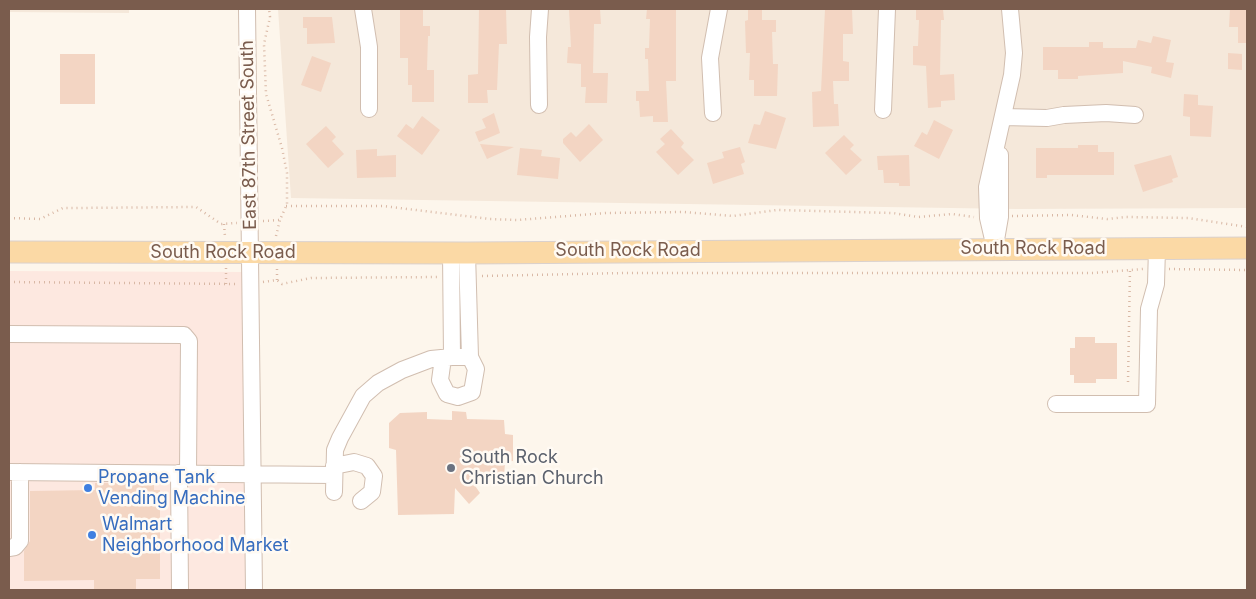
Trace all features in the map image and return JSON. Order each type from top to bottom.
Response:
[{"type":"main road","name":"South Rock Road","points":[[9,252],[459,253],[995,248],[1247,248]]},
{"type":"street","name":"East 87th Street South","points":[[247,9],[254,590]]},
{"type":"street","points":[[363,9],[369,47],[369,109]]},
{"type":"street","points":[[539,105],[538,37],[540,9]]},
{"type":"street","points":[[713,113],[710,58],[719,9]]},
{"type":"street","points":[[884,110],[887,9]]},
{"type":"street","points":[[995,248],[1000,217],[999,137],[1012,75],[1014,53],[1010,9]]},
{"type":"street","points":[[1002,117],[1047,118],[1064,114],[1106,113],[1135,115]]},
{"type":"street","points":[[1056,404],[1147,404],[1149,309],[1156,284],[1157,248]]},
{"type":"street","points":[[459,253],[470,357],[476,369],[472,392],[458,397],[447,394],[440,380],[448,357],[460,276]]},
{"type":"street","points":[[9,334],[184,335],[188,340],[180,590]]},
{"type":"street","points":[[334,478],[335,450],[363,396],[378,383],[402,370],[431,360],[448,357],[470,357]]},
{"type":"street","points":[[13,472],[252,474],[334,478],[354,462],[367,466],[374,476],[372,492],[361,501]]},
{"type":"street","points":[[9,544],[13,472]]},
{"type":"street","points":[[9,548],[15,547],[20,541],[13,472]]},
{"type":"path","points":[[269,9],[270,17],[264,44],[266,94],[282,148],[287,173],[286,206],[276,229]]},
{"type":"path","points":[[286,206],[383,206],[490,219],[517,220],[606,213],[684,212],[733,216],[777,210],[893,213],[918,217],[952,214],[979,218]]},
{"type":"path","points":[[9,218],[40,219],[63,208],[196,207],[221,224],[235,223]]},
{"type":"path","points":[[1013,216],[1071,215],[1107,219],[1126,216],[1180,218],[1247,227]]},
{"type":"path","points":[[270,221],[280,220]]},
{"type":"path","points":[[1128,382],[1130,269]]},
{"type":"path","points":[[277,280],[282,284],[311,278],[624,273],[1093,273],[1130,269],[1247,270]]},
{"type":"path","points":[[9,282],[240,284]]},
{"type":"shaded area","points":[[9,9],[129,9],[129,13],[9,12]]},
{"type":"shaded area","points":[[278,9],[1247,9],[1247,208],[1017,209],[291,198]]},
{"type":"shaded area","points":[[9,271],[243,272],[248,590],[9,590]]},
{"type":"building","points":[[400,9],[423,9],[423,26],[430,26],[427,70],[434,70],[434,102],[412,102],[412,85],[408,85],[408,58],[400,58]]},
{"type":"building","points":[[479,9],[506,9],[507,44],[499,44],[497,90],[487,90],[488,103],[468,103],[468,75],[478,74]]},
{"type":"building","points":[[569,9],[600,9],[601,24],[594,24],[593,73],[608,73],[607,103],[585,103],[586,87],[581,87],[581,64],[567,63],[568,47],[571,47]]},
{"type":"building","points":[[647,9],[676,9],[676,81],[666,81],[668,122],[653,122],[653,116],[640,117],[639,101],[636,101],[636,91],[649,91],[648,59],[645,59],[645,48],[649,48],[650,19],[646,19]]},
{"type":"building","points":[[748,9],[762,9],[762,20],[776,20],[776,32],[772,32],[773,64],[778,64],[777,96],[754,96],[754,80],[749,80],[750,53],[746,53],[745,21],[748,20]]},
{"type":"building","points":[[825,9],[852,9],[853,34],[843,34],[843,61],[849,62],[849,81],[833,81],[834,104],[838,104],[839,126],[813,127],[812,92],[821,91]]},
{"type":"building","points":[[916,9],[943,9],[940,75],[954,74],[955,100],[941,101],[941,107],[928,108],[926,66],[913,65],[913,46],[918,46],[919,20],[916,20]]},
{"type":"building","points":[[1230,9],[1247,9],[1247,43],[1238,43],[1238,27],[1229,27]]},
{"type":"building","points":[[303,17],[332,17],[335,43],[307,44],[307,28],[303,28]]},
{"type":"building","points":[[1153,36],[1171,40],[1166,62],[1174,63],[1171,78],[1151,73],[1152,67],[1123,61],[1123,73],[1078,76],[1078,79],[1058,79],[1058,70],[1043,70],[1043,47],[1089,47],[1089,42],[1103,42],[1103,48],[1136,48],[1138,40],[1151,43]]},
{"type":"building","points":[[1228,53],[1242,54],[1242,70],[1228,69]]},
{"type":"building","points":[[60,54],[95,54],[95,104],[60,104]]},
{"type":"building","points":[[312,56],[331,63],[321,92],[301,85]]},
{"type":"building","points":[[1184,94],[1198,95],[1198,105],[1213,106],[1211,137],[1190,136],[1190,117],[1183,116]]},
{"type":"building","points":[[765,111],[786,118],[776,149],[748,143],[754,124],[760,125]]},
{"type":"building","points":[[494,113],[500,133],[479,142],[475,132],[486,128],[482,119]]},
{"type":"building","points":[[422,116],[440,130],[422,155],[397,136],[406,124],[413,129]]},
{"type":"building","points":[[934,120],[953,130],[939,159],[914,146],[922,132],[927,135]]},
{"type":"building","points":[[589,124],[603,140],[580,162],[563,143],[563,139],[571,132],[576,137]]},
{"type":"building","points":[[326,126],[336,137],[332,141],[344,154],[328,168],[306,144]]},
{"type":"building","points":[[671,129],[684,143],[681,147],[694,160],[678,175],[656,152],[665,144],[660,139]]},
{"type":"building","points":[[844,135],[854,145],[850,149],[862,160],[846,175],[825,153]]},
{"type":"building","points":[[480,144],[514,147],[487,159]]},
{"type":"building","points":[[1078,145],[1098,145],[1098,152],[1114,152],[1114,175],[1047,175],[1047,178],[1036,178],[1036,148],[1078,148]]},
{"type":"building","points":[[740,147],[745,162],[741,164],[744,174],[713,184],[707,163],[724,158],[722,152]]},
{"type":"building","points":[[520,148],[542,150],[541,156],[560,158],[558,179],[517,175]]},
{"type":"building","points":[[377,149],[377,156],[396,155],[396,177],[357,178],[356,150]]},
{"type":"building","points":[[909,155],[910,186],[899,186],[899,183],[884,183],[883,170],[878,170],[877,156]]},
{"type":"building","points":[[1171,155],[1178,177],[1172,179],[1173,182],[1143,192],[1134,165]]},
{"type":"building","points":[[1075,337],[1095,337],[1095,343],[1117,343],[1117,379],[1096,379],[1096,383],[1074,383],[1074,375],[1070,375],[1070,348],[1075,348]]},
{"type":"building","name":"South Rock Christian Church","points":[[452,411],[466,412],[467,419],[504,420],[505,434],[513,435],[513,461],[505,462],[504,477],[469,477],[480,493],[469,504],[455,488],[454,514],[398,515],[396,450],[389,448],[389,423],[400,413],[427,412],[427,419],[452,420]]},
{"type":"building","name":"Walmart Neighborhood Market","points":[[95,483],[154,483],[154,490],[160,490],[160,579],[136,579],[136,590],[94,590],[94,580],[24,581],[24,551],[30,541],[30,491],[95,490]]},
{"type":"place","name":"South Rock Christian Church","points":[[451,468]]},
{"type":"place","name":"Propane Tank Vending Machine","points":[[88,488]]},
{"type":"place","name":"Walmart Neighborhood Market","points":[[92,535]]}]
